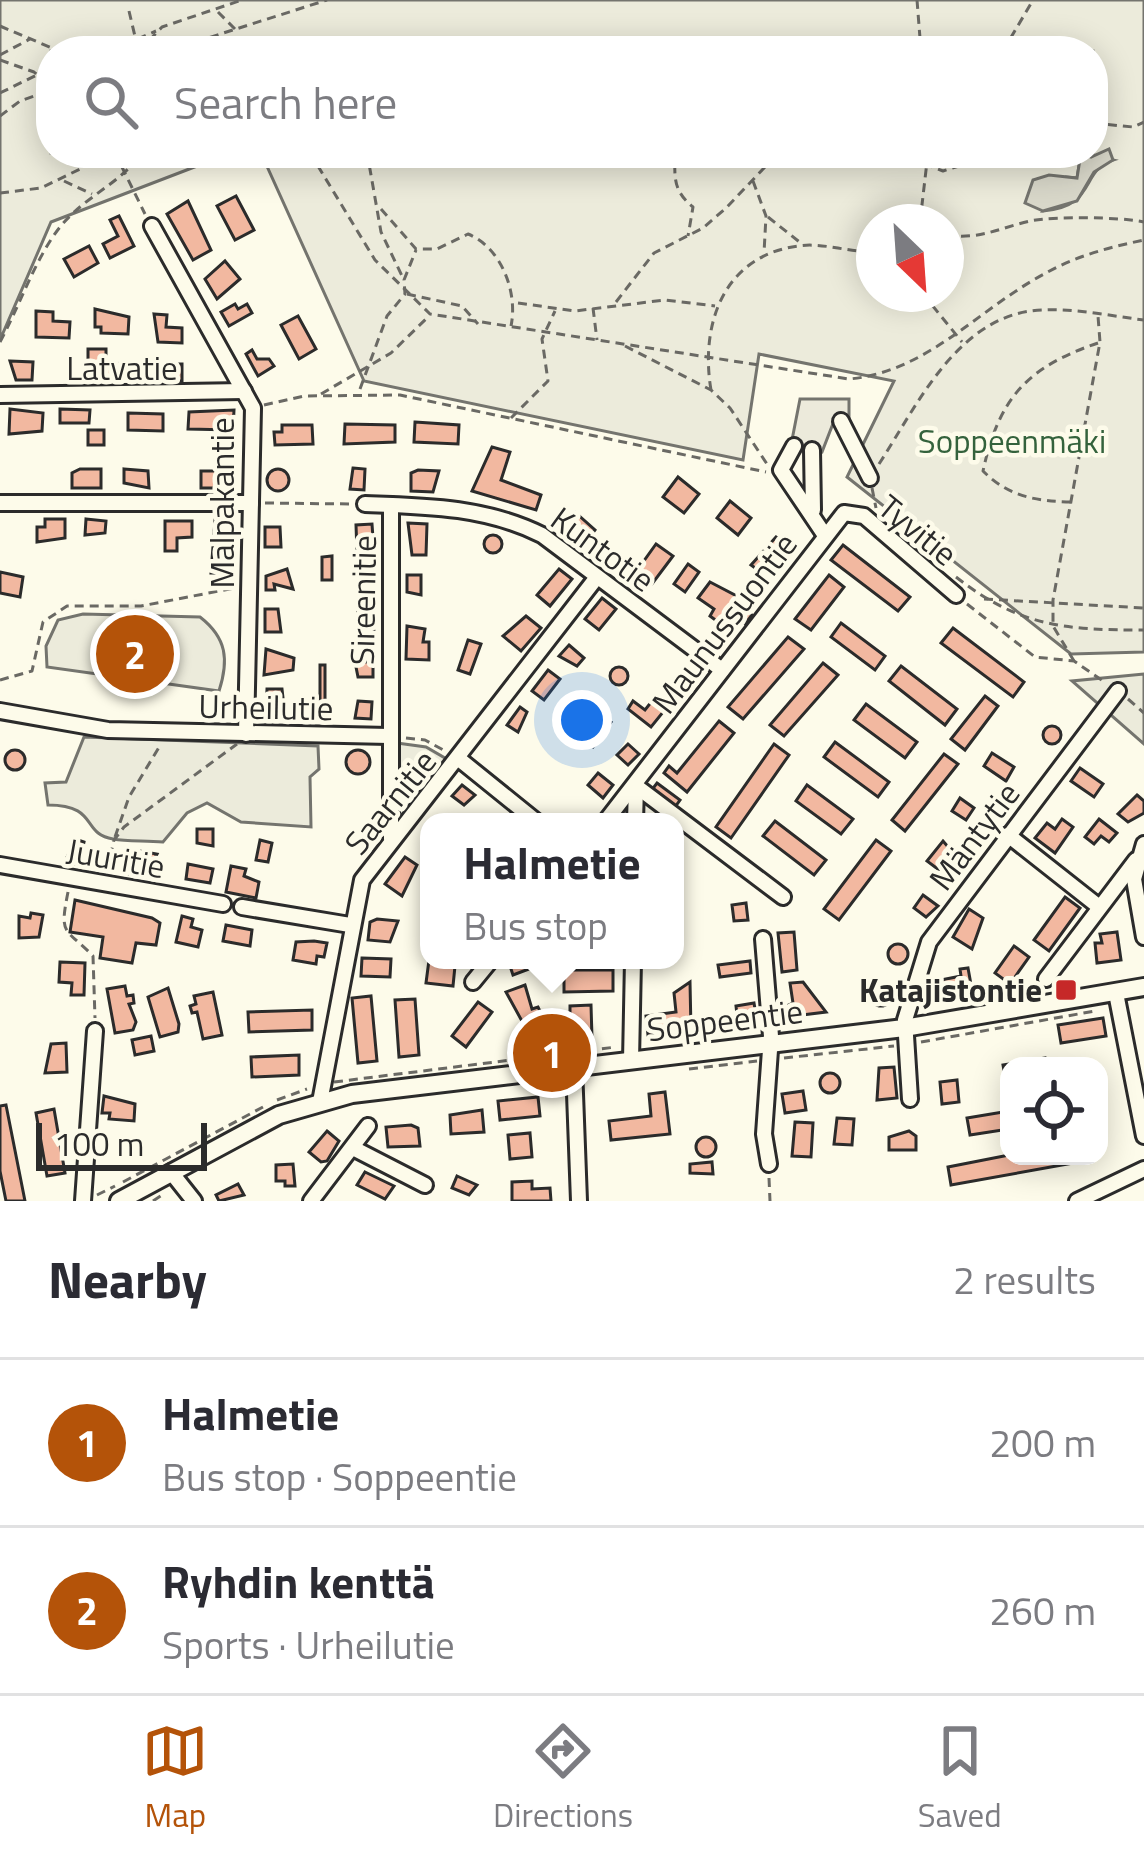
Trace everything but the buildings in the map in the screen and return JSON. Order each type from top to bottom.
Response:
[{"type":"main road","name":"Soppeentie","points":[[119,1201],[175,1177],[238,1135],[320,1102],[412,1084],[904,1036],[1117,1000],[1144,987]]},
{"type":"street","name":"Malpakantie","points":[[152,226],[253,408],[246,734]]},
{"type":"street","name":"Latvatie","points":[[0,395],[244,391]]},
{"type":"street","points":[[841,421],[870,478]]},
{"type":"street","points":[[794,446],[782,470],[785,479],[824,534]]},
{"type":"street","points":[[812,450],[814,514]]},
{"type":"street","points":[[0,503],[251,502]]},
{"type":"street","name":"Kuntotie","points":[[365,504],[480,512],[513,521],[542,535],[722,670]]},
{"type":"street","name":"Sireenitie","points":[[391,505],[391,839]]},
{"type":"street","name":"Maunussuontie","points":[[613,813],[844,514]]},
{"type":"street","name":"Tyvitie","points":[[844,514],[864,516],[956,595]]},
{"type":"street","name":"Saarnitie","points":[[320,1102],[362,880],[597,577]]},
{"type":"street","name":"Mäntytie","points":[[904,1036],[909,994],[929,942],[1118,691]]},
{"type":"street","name":"Urheilutie","points":[[0,711],[108,730],[389,736]]},
{"type":"street","points":[[458,759],[526,813]]},
{"type":"street","points":[[635,813],[636,786]]},
{"type":"street","points":[[636,786],[672,813]]},
{"type":"street","points":[[684,822],[783,897]]},
{"type":"street","points":[[1008,836],[1098,906]]},
{"type":"street","points":[[1046,979],[1144,844]]},
{"type":"street","points":[[1136,860],[1134,879],[1144,937]]},
{"type":"street","name":"Juuritie","points":[[0,865],[223,904]]},
{"type":"street","points":[[242,907],[350,925]]},
{"type":"street","points":[[763,939],[770,1052],[764,1134],[769,1164]]},
{"type":"street","points":[[473,982],[484,969]]},
{"type":"street","points":[[631,1061],[633,969]]},
{"type":"street","points":[[1117,1000],[1144,1136]]},
{"type":"street","points":[[83,1201],[95,1031]]},
{"type":"street","points":[[904,1036],[910,1099]]},
{"type":"street","points":[[574,1066],[579,1201]]},
{"type":"street","points":[[311,1201],[368,1126]]},
{"type":"street","points":[[353,1148],[425,1185]]},
{"type":"street","points":[[1077,1201],[1144,1169]]},
{"type":"street","points":[[175,1177],[194,1201]]},
{"type":"path","points":[[145,36],[242,0]]},
{"type":"path","points":[[216,36],[327,0]]},
{"type":"path","points":[[917,0],[920,36]]},
{"type":"path","points":[[1012,36],[1033,0]]},
{"type":"path","points":[[129,11],[135,36]]},
{"type":"path","points":[[217,11],[236,30]]},
{"type":"path","points":[[0,26],[36,40]]},
{"type":"path","points":[[153,36],[162,27]]},
{"type":"path","points":[[0,57],[31,38]]},
{"type":"path","points":[[0,57],[34,73]]},
{"type":"path","points":[[0,93],[34,73]]},
{"type":"path","points":[[0,116],[36,95]]},
{"type":"path","points":[[1108,124],[1133,127],[1144,122]]},
{"type":"path","points":[[0,193],[20,194],[85,168]]},
{"type":"path","points":[[120,168],[152,226]]},
{"type":"path","points":[[0,342],[46,246],[92,194],[124,177],[131,168]]},
{"type":"path","points":[[319,168],[375,260],[430,314],[849,379],[893,370],[955,336],[1045,273],[1106,248],[1144,240]]},
{"type":"path","points":[[359,393],[387,316],[405,294],[404,280],[381,232],[372,168]]},
{"type":"path","points":[[675,168],[679,196],[693,207],[687,237]]},
{"type":"path","points":[[616,302],[654,254],[687,237],[760,168]]},
{"type":"path","points":[[923,204],[929,168]]},
{"type":"path","points":[[753,179],[766,216],[764,256]]},
{"type":"path","points":[[62,180],[92,194]]},
{"type":"path","points":[[381,209],[416,249],[437,249],[468,234],[479,238],[503,270],[516,302],[510,329]]},
{"type":"path","points":[[964,235],[994,235],[1034,220],[1099,221],[1111,215],[1144,222]]},
{"type":"path","points":[[766,216],[803,245]]},
{"type":"path","points":[[711,390],[705,356],[715,306],[730,283],[764,256],[803,245],[856,251]]},
{"type":"path","points":[[404,280],[416,249]]},
{"type":"path","points":[[405,294],[463,306],[479,325]]},
{"type":"path","points":[[516,302],[556,308],[664,299],[715,306]]},
{"type":"path","points":[[593,307],[597,340]]},
{"type":"path","points":[[510,419],[548,381],[544,334],[556,308]]},
{"type":"path","points":[[844,514],[933,380],[964,344],[1017,314],[1040,310],[1144,320]]},
{"type":"path","points":[[937,312],[964,344]]},
{"type":"path","points":[[319,395],[412,337],[430,314]]},
{"type":"path","points":[[1098,314],[1100,342],[1053,600],[1053,626],[1074,661],[1144,713]]},
{"type":"path","points":[[1073,502],[1040,501],[1001,489],[983,471],[1005,400],[1055,357],[1100,342]]},
{"type":"path","points":[[622,344],[711,390],[730,408],[766,464],[785,479]]},
{"type":"path","points":[[253,408],[319,395],[400,395],[785,479]]},
{"type":"path","points":[[870,478],[876,508],[886,523]]},
{"type":"path","points":[[251,502],[365,504]]},
{"type":"path","points":[[951,574],[1015,616],[1053,626],[1144,630]]},
{"type":"path","points":[[0,680],[32,671],[43,622],[67,606],[141,606],[249,587]]},
{"type":"path","points":[[956,595],[1035,657],[1074,661]]},
{"type":"path","points":[[984,599],[1144,608]]},
{"type":"path","points":[[104,884],[129,797],[167,732]]},
{"type":"path","points":[[114,840],[193,773],[223,758],[246,734]]},
{"type":"path","points":[[389,736],[425,740],[458,759]]},
{"type":"path","points":[[71,878],[63,926],[65,935],[93,956],[95,1031]]},
{"type":"path","points":[[672,1070],[1117,1000]]},
{"type":"path","points":[[769,1164],[770,1201]]},
{"type":"path","points":[[153,1201],[175,1177]]},
{"type":"green space","name":"Soppeenmäki","points":[[0,0],[1144,0],[1144,652],[1071,654],[847,477],[894,381],[759,354],[743,460],[364,381],[268,168],[1079,168],[1077,178],[1066,177],[1043,211],[1072,203],[1096,172],[1108,168],[1113,160],[1108,159],[1108,36],[36,36],[36,168],[192,168],[51,222],[0,340]]},
{"type":"green space","points":[[83,614],[200,617],[221,641],[224,669],[219,691],[47,667],[46,646],[58,620]]},
{"type":"green space","points":[[1144,674],[1144,744],[1072,681]]},
{"type":"green space","points":[[84,737],[318,746],[319,769],[310,777],[311,827],[241,822],[207,803],[187,813],[163,842],[103,836],[83,814],[48,805],[45,783],[66,782]]},
{"type":"green space","points":[[397,743],[426,747],[450,761],[398,824]]},
{"type":"shaded area","points":[[1079,168],[1100,168],[1077,201],[1043,211],[1025,203],[1033,180],[1049,175],[1077,178]]},
{"type":"shaded area","points":[[800,399],[849,399],[849,420],[834,421],[822,452],[791,445]]},
{"type":"place","name":"Ryhdin kenttä","points":[[135,654]]},
{"type":"place","name":"Katajistontie","points":[[1066,990]]},
{"type":"place","name":"Halmetie","points":[[552,1053]]}]
